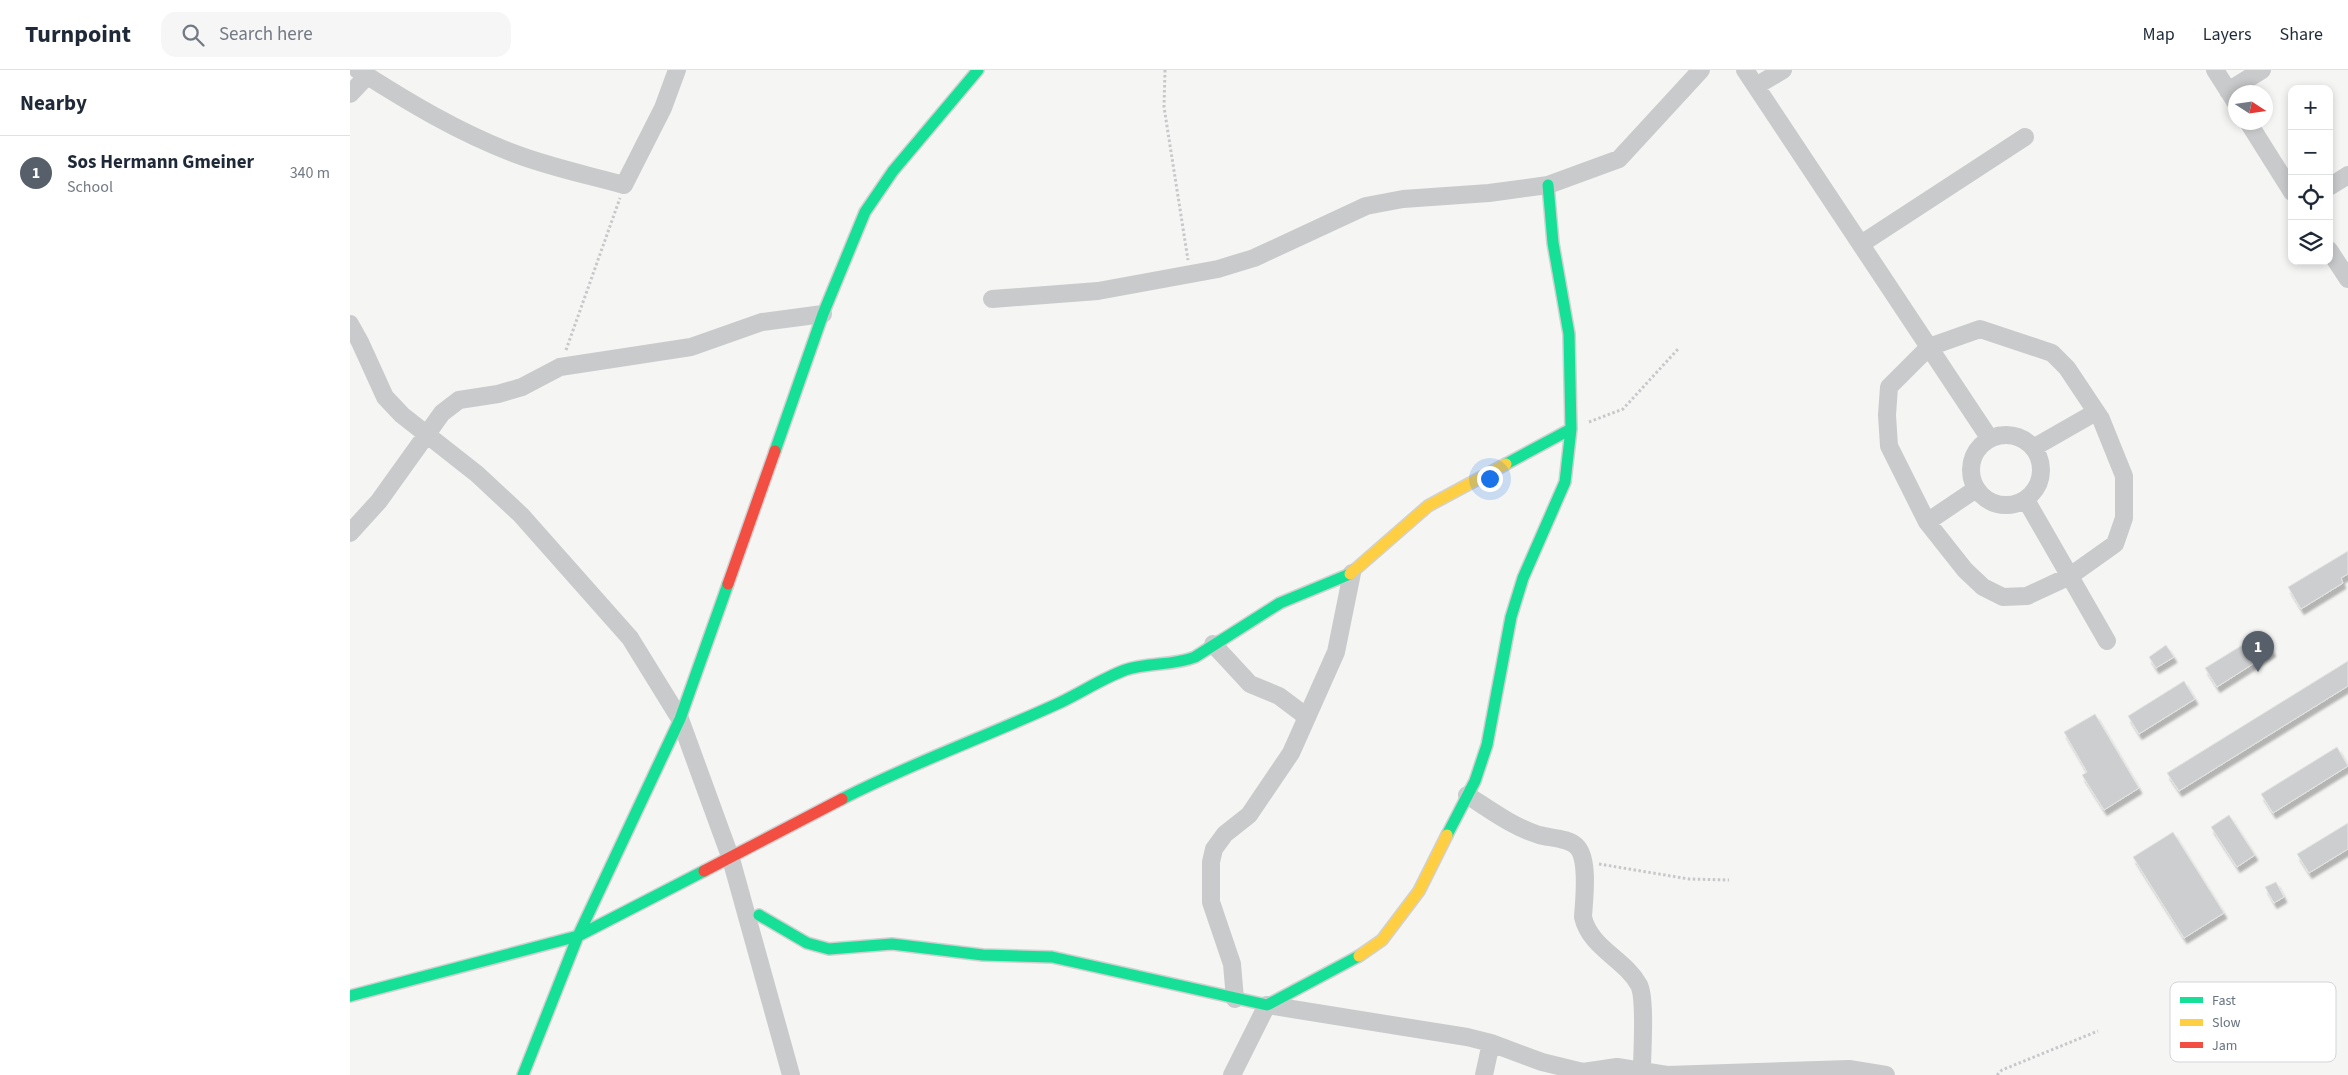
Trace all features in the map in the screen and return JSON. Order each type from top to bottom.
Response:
[{"type":"street","points":[[350,94],[363,73],[417,107],[478,139],[516,154],[624,185],[663,108],[677,70]]},
{"type":"street","points":[[523,1075],[578,936],[680,719],[823,314],[865,212],[893,171],[978,70]]},
{"type":"street","points":[[992,299],[1098,291],[1190,274],[1254,258],[1366,206],[1403,199],[1489,193],[1548,185],[1619,159],[1701,70]]},
{"type":"street","points":[[1746,70],[1990,439]]},
{"type":"street","points":[[1756,86],[1783,70]]},
{"type":"street","points":[[2215,70],[2228,91]]},
{"type":"street","points":[[2245,85],[2262,70]]},
{"type":"street","points":[[2253,130],[2288,186]]},
{"type":"street","points":[[1861,244],[2025,137]]},
{"type":"street","points":[[2333,184],[2348,175]]},
{"type":"street","points":[[1232,1075],[1267,1005],[1353,961],[1382,940],[1419,891],[1475,781],[1488,745],[1511,616],[1523,578],[1565,482],[1571,430],[1569,334],[1553,243],[1548,185]]},
{"type":"street","points":[[2333,256],[2348,280]]},
{"type":"street","points":[[350,532],[379,501],[442,413],[459,400],[498,394],[522,387],[560,367],[691,347],[762,322],[823,314]]},
{"type":"street","points":[[350,324],[385,397],[402,415],[477,474],[521,515],[630,638],[680,719],[731,859],[791,1075]]},
{"type":"street","points":[[1980,328],[2052,353],[2066,368],[2096,412],[2124,476],[2124,518],[2115,544],[2070,576],[2027,596],[2002,597],[1983,587],[1965,570],[1927,522],[1889,446],[1887,415],[1889,387],[1929,347],[1980,328]]},
{"type":"street","points":[[2034,448],[2096,412]]},
{"type":"street","points":[[350,996],[578,936],[731,859],[893,773],[1057,704],[1124,671],[1136,667],[1183,662],[1195,657],[1280,603],[1352,573],[1428,506],[1571,430]]},
{"type":"street","points":[[2002,435],[2013,435],[2024,440],[2034,448],[2040,458],[2042,470],[2037,487],[2026,500],[2005,506],[1984,498],[1976,489],[1972,479],[1971,468],[1974,456],[1980,446],[1990,439],[2002,435]]},
{"type":"street","points":[[1927,522],[1976,489]]},
{"type":"street","points":[[2026,500],[2108,641]]},
{"type":"street","points":[[1235,999],[1232,964],[1211,902],[1211,862],[1214,849],[1225,834],[1250,815],[1291,753],[1336,652],[1352,573]]},
{"type":"street","points":[[1213,644],[1250,684],[1279,696],[1307,717]]},
{"type":"street","points":[[1467,796],[1524,828],[1537,834],[1573,844],[1580,850],[1584,862],[1583,917],[1585,926],[1593,937],[1634,978],[1641,991],[1642,1070]]},
{"type":"street","points":[[759,915],[807,943],[829,949],[892,944],[983,955],[1052,957],[1235,999],[1431,1030],[1490,1043],[1542,1062],[1583,1073],[1617,1067],[1667,1075],[1849,1069],[1886,1075]]},
{"type":"street","points":[[1484,1075],[1490,1043]]},
{"type":"path","points":[[1165,70],[1164,108],[1190,274]]},
{"type":"path","points":[[560,367],[595,275],[624,185]]},
{"type":"path","points":[[1571,430],[1623,410],[1679,348]]},
{"type":"path","points":[[1584,862],[1689,879],[1729,880]]},
{"type":"path","points":[[1997,1075],[2002,1070],[2098,1031]]},
{"type":"building","points":[[2348,551],[2348,574],[2341,578],[2343,583],[2301,609],[2288,587]]},
{"type":"building","points":[[2262,633],[2273,651],[2217,687],[2205,668]]},
{"type":"building","points":[[2166,645],[2174,657],[2156,668],[2149,657]]},
{"type":"building","points":[[2348,661],[2348,686],[2179,791],[2167,773]]},
{"type":"building","points":[[2184,681],[2195,699],[2139,734],[2128,716]]},
{"type":"building","points":[[2095,714],[2139,788],[2104,810],[2082,775],[2087,772],[2064,732]]},
{"type":"building","points":[[2337,747],[2348,766],[2273,813],[2261,794]]},
{"type":"building","points":[[2229,815],[2255,855],[2237,867],[2211,827]]},
{"type":"building","points":[[2348,823],[2348,849],[2309,873],[2297,854]]},
{"type":"building","points":[[2173,832],[2224,913],[2184,938],[2133,857]]},
{"type":"building","points":[[2276,882],[2284,897],[2274,903],[2265,887]]},
{"type":"traffic: fast","points":[[775,451],[823,314],[865,212],[893,171],[978,70]]},
{"type":"traffic: fast","points":[[1447,835],[1475,781],[1487,745],[1511,617],[1523,578],[1565,482],[1571,429],[1569,334],[1553,243],[1548,185]]},
{"type":"traffic: fast","points":[[1506,464],[1571,429]]},
{"type":"traffic: fast","points":[[842,799],[1057,704],[1125,670],[1178,662],[1195,657],[1280,603],[1350,574]]},
{"type":"traffic: fast","points":[[523,1075],[578,936],[680,719],[728,584]]},
{"type":"traffic: fast","points":[[350,996],[578,936],[704,871]]},
{"type":"traffic: fast","points":[[759,915],[807,943],[829,949],[892,944],[983,955],[1052,957],[1267,1005],[1359,956]]},
{"type":"traffic: slow","points":[[1350,574],[1428,506],[1506,464]]},
{"type":"traffic: slow","points":[[1359,956],[1382,940],[1419,891],[1447,835]]},
{"type":"traffic: jam","points":[[728,584],[775,451]]},
{"type":"traffic: jam","points":[[704,871],[842,799]]},
{"type":"place","name":"Sos Hermann Gmeiner","points":[[2258,672]]}]
